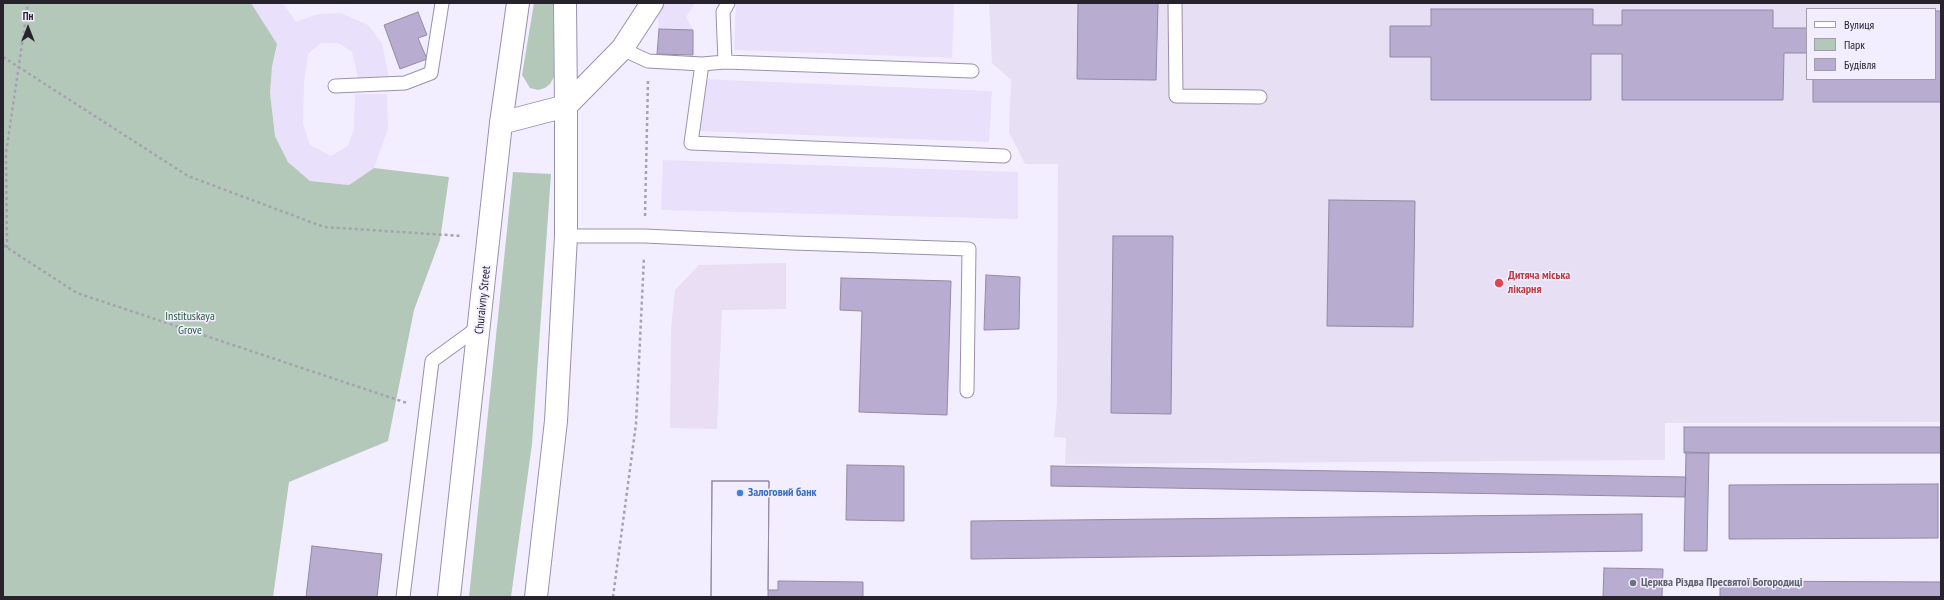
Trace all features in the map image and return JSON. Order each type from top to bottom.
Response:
[{"type":"street","name":"Churaivny Street","points":[[449,597],[480,326],[501,123],[518,3]]},
{"type":"street","points":[[536,597],[556,421],[566,236],[565,3]]},
{"type":"street","points":[[501,123],[566,106],[622,48],[652,3]]},
{"type":"lane","points":[[335,86],[405,83],[431,72],[442,3]]},
{"type":"lane","points":[[725,62],[723,12],[728,3]]},
{"type":"lane","points":[[1175,3],[1176,96],[1260,97]]},
{"type":"lane","points":[[622,48],[648,61],[702,64],[725,62],[972,71]]},
{"type":"lane","points":[[702,64],[691,143],[1004,156]]},
{"type":"lane","points":[[566,236],[645,236],[969,249],[967,391]]},
{"type":"lane","points":[[403,597],[432,361],[480,326]]},
{"type":"path","points":[[7,248],[6,153],[28,3]]},
{"type":"path","points":[[3,57],[188,176],[324,227],[489,238]]},
{"type":"path","points":[[613,597],[636,424],[645,236],[648,61]]},
{"type":"path","points":[[3,245],[77,293],[426,409]]},
{"type":"shaded area","points":[[251,3],[283,3],[296,22],[318,14],[341,13],[368,25],[382,43],[389,77],[358,78],[352,52],[338,43],[321,43],[308,54],[304,84],[303,124],[310,145],[331,156],[348,146],[354,129],[355,94],[387,94],[388,129],[374,168],[349,185],[310,181],[288,162],[275,136],[270,93],[272,67],[277,44]]},
{"type":"shaded area","points":[[660,3],[695,3],[686,17],[693,30],[659,29],[657,6]]},
{"type":"shaded area","points":[[736,3],[954,4],[952,58],[734,50]]},
{"type":"shaded area","name":"Дитяча міська лікарня","points":[[989,3],[1941,3],[1941,422],[1665,423],[1665,460],[1065,464],[1066,438],[1054,437],[1057,402],[1058,164],[1025,164],[1009,132],[1011,80],[992,63]]},
{"type":"shaded area","points":[[700,79],[992,91],[989,142],[699,131]]},
{"type":"shaded area","points":[[663,160],[1018,172],[1018,219],[661,210]]},
{"type":"shaded area","points":[[786,263],[786,309],[722,310],[717,429],[670,428],[671,329],[675,290],[699,265]]},
{"type":"green space","name":"Іnstituskaya Grove","points":[[3,3],[251,3],[277,44],[272,67],[270,93],[275,136],[288,162],[310,181],[349,185],[374,168],[449,177],[440,240],[414,310],[388,441],[289,482],[273,597],[3,597]]},
{"type":"green space","points":[[534,3],[553,3],[554,77],[550,84],[545,88],[538,90],[530,88],[522,75]]},
{"type":"green space","points":[[513,172],[551,174],[532,444],[511,597],[469,597]]},
{"type":"building","points":[[1078,3],[1158,3],[1156,80],[1077,79]]},
{"type":"building","points":[[1431,9],[1593,9],[1593,25],[1622,25],[1622,10],[1773,10],[1773,28],[1806,28],[1806,53],[1784,53],[1783,100],[1622,100],[1622,54],[1591,54],[1591,100],[1431,100],[1431,57],[1390,57],[1390,26],[1431,26]]},
{"type":"building","points":[[1936,11],[1941,11],[1941,102],[1813,102],[1813,80],[1936,80]]},
{"type":"building","points":[[418,12],[427,35],[418,38],[427,59],[400,69],[384,25]]},
{"type":"building","points":[[659,29],[693,30],[693,55],[657,54]]},
{"type":"building","points":[[1329,200],[1415,201],[1413,327],[1327,326]]},
{"type":"building","points":[[1113,236],[1173,236],[1171,414],[1111,413]]},
{"type":"building","points":[[986,275],[1020,277],[1019,329],[984,330]]},
{"type":"building","points":[[841,278],[951,281],[947,415],[859,412],[862,311],[840,310]]},
{"type":"building","points":[[1684,427],[1941,427],[1941,453],[1684,453]]},
{"type":"building","points":[[1686,452],[1709,453],[1707,551],[1684,551]]},
{"type":"building","points":[[847,465],[904,466],[904,521],[846,520]]},
{"type":"building","points":[[1051,466],[1686,477],[1685,497],[1051,486]]},
{"type":"building","points":[[712,481],[769,481],[768,597],[711,597]]},
{"type":"building","points":[[712,481],[769,481],[768,590],[778,590],[778,581],[863,582],[863,597],[711,597]]},
{"type":"building","points":[[1938,484],[1938,538],[1729,539],[1729,485]]},
{"type":"building","points":[[1642,514],[1642,551],[971,559],[971,521]]},
{"type":"building","points":[[312,546],[382,554],[377,597],[306,597]]},
{"type":"building","name":"Церква Різдва Пресвятої Богородиці","points":[[1604,568],[1663,569],[1662,597],[1603,597]]},
{"type":"building","points":[[1720,581],[1941,582],[1941,597],[1720,597]]},
{"type":"place","name":"Дитяча міська лікарня","points":[[1499,283]]},
{"type":"place","name":"Залоговий банк","points":[[740,493]]},
{"type":"place","name":"Церква Різдва Пресвятої Богородиці","points":[[1633,583]]}]
